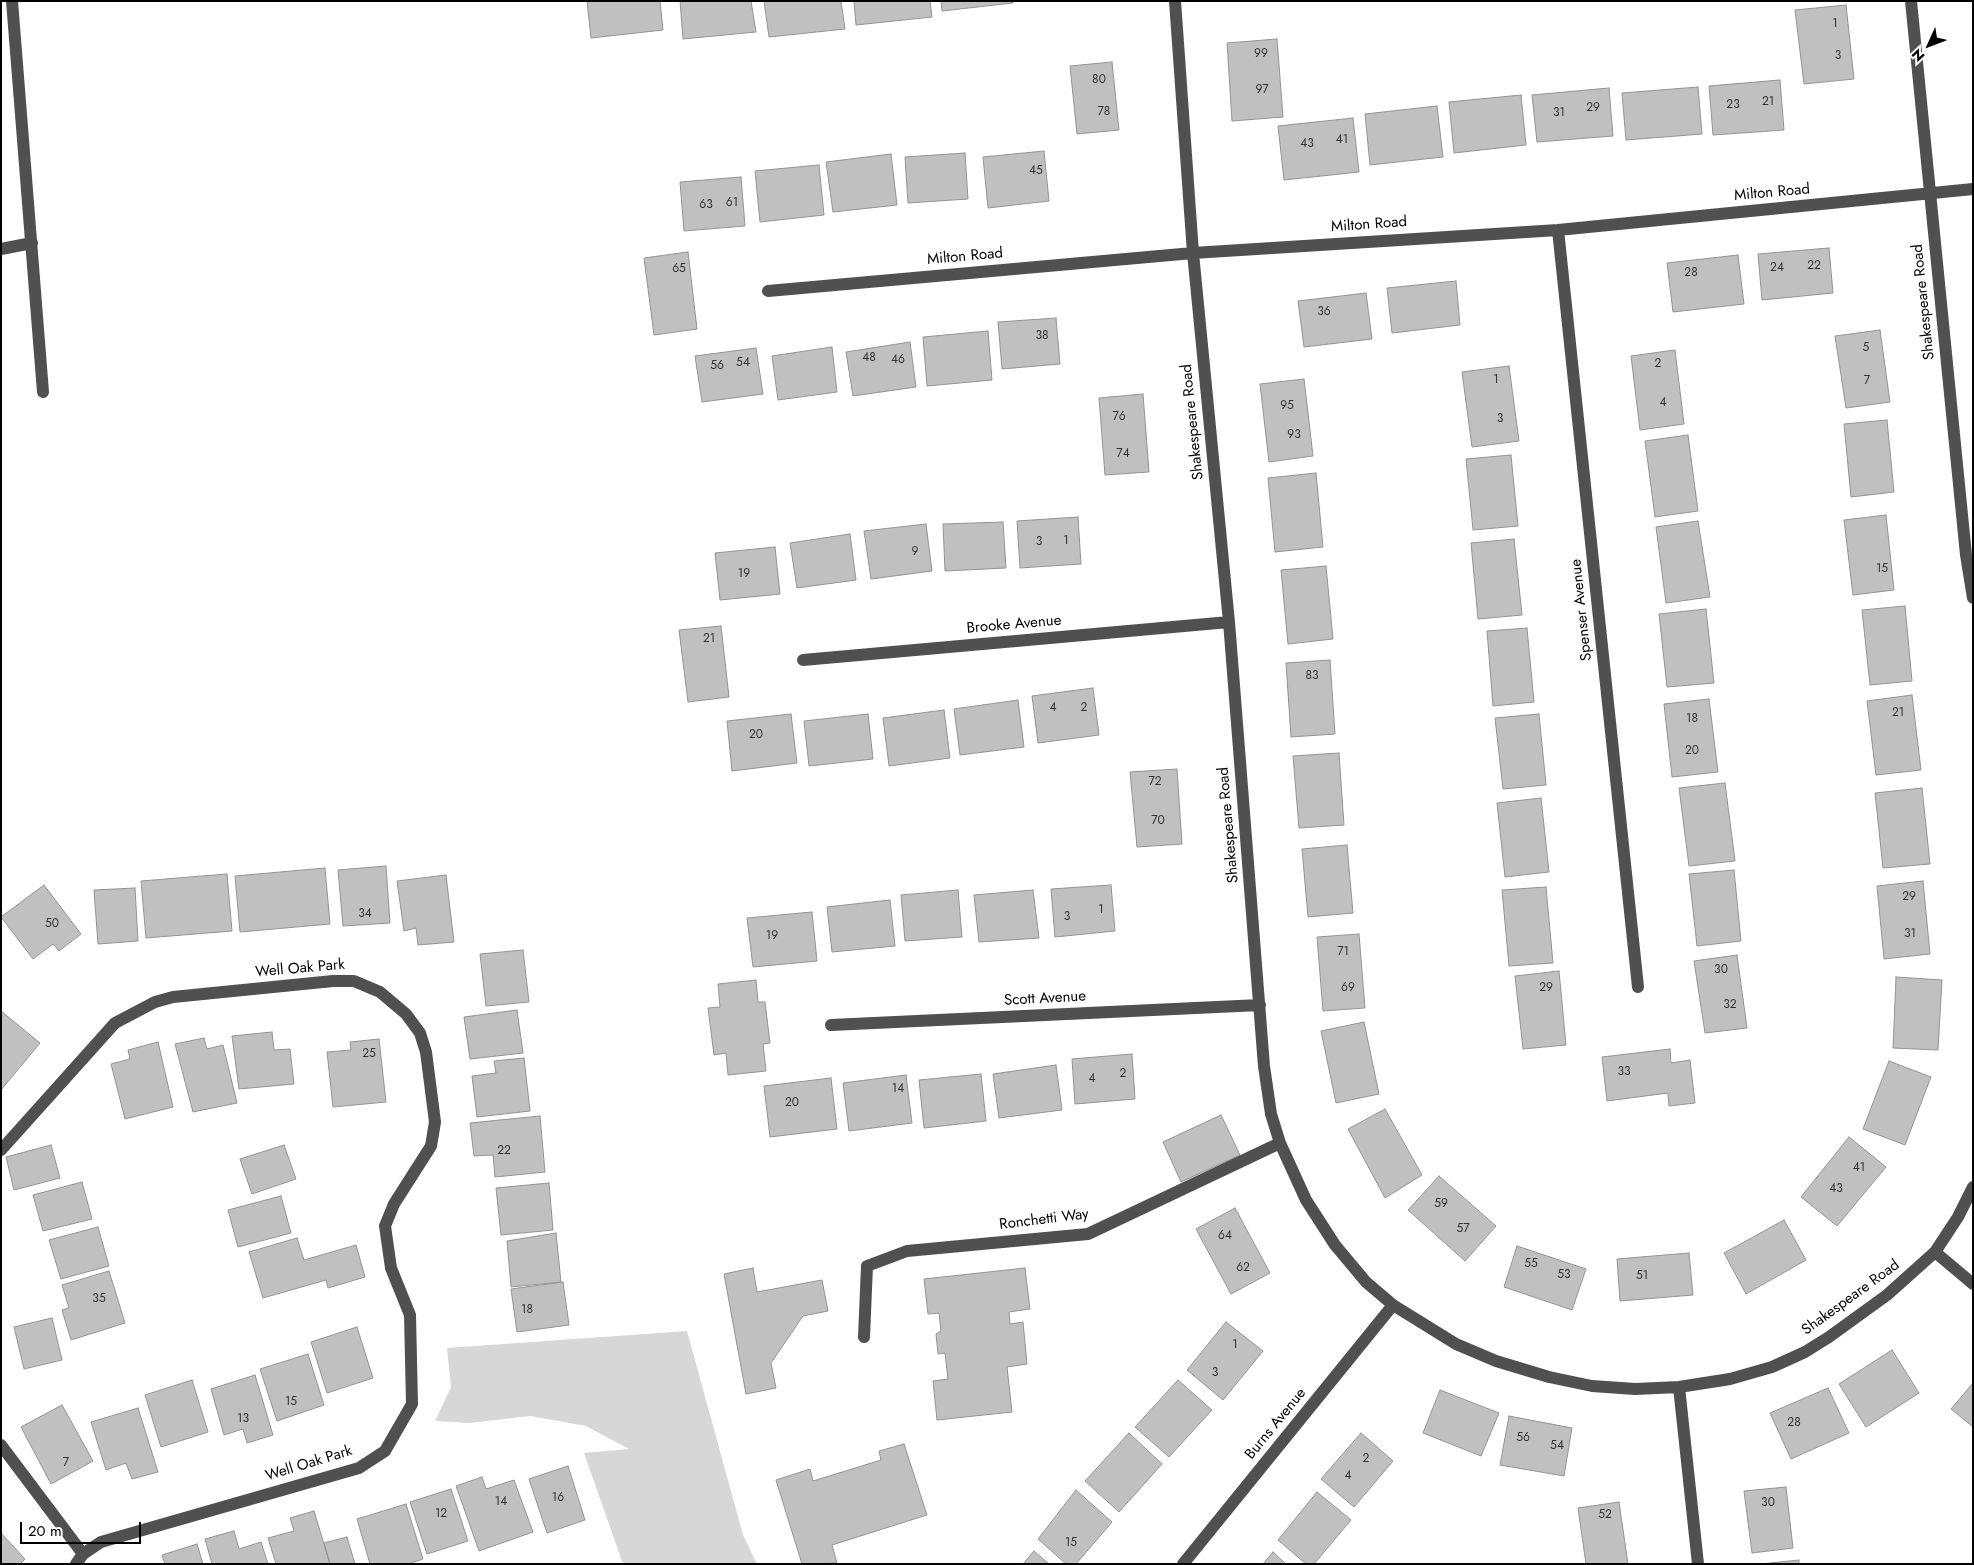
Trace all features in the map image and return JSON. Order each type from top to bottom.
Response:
[{"type":"street","points":[[12,1],[43,392]]},
{"type":"street","name":"Shakespeare Road","points":[[1175,1],[1193,253],[1229,622],[1264,1066],[1271,1114],[1280,1143],[1306,1200],[1335,1245],[1366,1282],[1394,1306],[1456,1344],[1496,1361],[1549,1378],[1592,1386],[1636,1389],[1679,1387],[1730,1379],[1772,1366],[1805,1352],[1887,1295],[1935,1252],[1958,1217],[1973,1187]]},
{"type":"street","name":"Shakespeare Road","points":[[1911,1],[1973,598]]},
{"type":"street","name":"Milton Road","points":[[768,291],[1193,253],[1558,230],[1973,189]]},
{"type":"street","name":"Spenser Avenue","points":[[1558,230],[1638,987]]},
{"type":"street","points":[[1,249],[32,243]]},
{"type":"street","name":"Brooke Avenue","points":[[803,660],[1229,622]]},
{"type":"street","name":"Well Oak Park","points":[[1,1150],[115,1023],[155,1002],[173,997],[333,981],[354,981],[380,992],[406,1014],[420,1033],[426,1052],[435,1122],[431,1146],[394,1204],[385,1226],[391,1268],[410,1315],[412,1404],[385,1451],[359,1468],[101,1542],[80,1559],[1,1445]]},
{"type":"street","name":"Scott Avenue","points":[[831,1025],[1260,1004]]},
{"type":"street","name":"Ronchetti Way","points":[[864,1337],[867,1266],[907,1251],[1088,1234],[1280,1143]]},
{"type":"street","points":[[1935,1252],[1973,1284]]},
{"type":"street","name":"Burns Avenue","points":[[1183,1564],[1394,1306]]},
{"type":"street","points":[[1679,1387],[1698,1564]]},
{"type":"shaded area","points":[[687,1331],[743,1535],[757,1564],[623,1564],[584,1453],[629,1449],[586,1426],[530,1416],[470,1423],[435,1421],[451,1387],[447,1348]]},
{"type":"building","points":[[587,1],[660,1],[663,30],[591,38]]},
{"type":"building","points":[[680,1],[751,1],[756,32],[683,39]]},
{"type":"building","points":[[764,1],[841,1],[845,29],[769,37]]},
{"type":"building","points":[[854,1],[930,1],[932,17],[856,25]]},
{"type":"building","points":[[941,1],[1013,1],[1013,3],[942,11]]},
{"type":"building","points":[[1846,5],[1854,79],[1804,84],[1795,10]]},
{"type":"building","points":[[1277,39],[1283,117],[1232,121],[1227,43]]},
{"type":"building","points":[[1112,62],[1119,130],[1077,134],[1070,66]]},
{"type":"building","points":[[1780,80],[1784,130],[1713,135],[1709,86]]},
{"type":"building","points":[[1698,87],[1702,134],[1626,140],[1622,93]]},
{"type":"building","points":[[1609,88],[1613,136],[1537,142],[1532,95]]},
{"type":"building","points":[[1521,95],[1526,145],[1454,153],[1449,102]]},
{"type":"building","points":[[1437,106],[1443,157],[1370,165],[1365,114]]},
{"type":"building","points":[[1353,118],[1359,172],[1284,180],[1278,126]]},
{"type":"building","points":[[1044,151],[1049,201],[988,208],[983,157]]},
{"type":"building","points":[[965,153],[968,199],[908,203],[905,157]]},
{"type":"building","points":[[891,154],[897,205],[833,212],[826,162]]},
{"type":"building","points":[[819,165],[824,215],[760,222],[755,171]]},
{"type":"building","points":[[741,177],[745,226],[684,231],[680,182]]},
{"type":"building","points":[[1829,248],[1833,293],[1762,300],[1758,254]]},
{"type":"building","points":[[688,252],[697,329],[654,335],[644,258]]},
{"type":"building","points":[[1738,255],[1744,304],[1673,312],[1667,263]]},
{"type":"building","points":[[1456,281],[1460,325],[1392,333],[1387,288]]},
{"type":"building","points":[[1366,293],[1372,339],[1304,347],[1298,301]]},
{"type":"building","points":[[1056,318],[1060,364],[1002,369],[998,322]]},
{"type":"building","points":[[1880,330],[1890,402],[1846,408],[1835,336]]},
{"type":"building","points":[[988,331],[992,380],[927,386],[923,337]]},
{"type":"building","points":[[910,342],[916,387],[853,396],[846,352]]},
{"type":"building","points":[[832,347],[837,392],[778,400],[772,356]]},
{"type":"building","points":[[756,348],[763,394],[702,402],[695,356]]},
{"type":"building","points":[[1675,350],[1684,424],[1640,430],[1631,356]]},
{"type":"building","points":[[1509,366],[1519,441],[1472,447],[1462,372]]},
{"type":"building","points":[[1304,379],[1313,456],[1269,462],[1260,384]]},
{"type":"building","points":[[1143,394],[1149,472],[1105,475],[1099,398]]},
{"type":"building","points":[[1887,420],[1894,492],[1851,497],[1844,424]]},
{"type":"building","points":[[1688,435],[1698,511],[1655,517],[1645,441]]},
{"type":"building","points":[[1511,455],[1518,526],[1473,530],[1466,459]]},
{"type":"building","points":[[1316,473],[1323,547],[1275,552],[1268,478]]},
{"type":"building","points":[[1886,515],[1894,590],[1853,595],[1844,520]]},
{"type":"building","points":[[1078,517],[1081,564],[1020,568],[1017,521]]},
{"type":"building","points":[[1698,521],[1710,597],[1666,603],[1656,527]]},
{"type":"building","points":[[1003,522],[1006,568],[945,571],[943,524]]},
{"type":"building","points":[[926,524],[932,571],[871,579],[864,531]]},
{"type":"building","points":[[850,534],[856,580],[797,588],[790,543]]},
{"type":"building","points":[[1514,539],[1522,615],[1478,619],[1471,543]]},
{"type":"building","points":[[775,547],[780,594],[720,600],[715,553]]},
{"type":"building","points":[[1326,566],[1333,639],[1288,644],[1281,570]]},
{"type":"building","points":[[1905,606],[1912,681],[1870,685],[1862,610]]},
{"type":"building","points":[[1706,609],[1714,683],[1667,687],[1659,614]]},
{"type":"building","points":[[721,626],[729,697],[688,702],[679,630]]},
{"type":"building","points":[[1527,628],[1534,702],[1493,706],[1487,631]]},
{"type":"building","points":[[1330,660],[1335,734],[1291,737],[1286,663]]},
{"type":"building","points":[[1093,688],[1099,735],[1038,743],[1032,696]]},
{"type":"building","points":[[1912,695],[1921,770],[1876,775],[1867,701]]},
{"type":"building","points":[[1709,699],[1718,772],[1672,777],[1664,704]]},
{"type":"building","points":[[1018,700],[1024,747],[960,755],[954,709]]},
{"type":"building","points":[[944,710],[950,758],[889,766],[883,718]]},
{"type":"building","points":[[791,714],[797,763],[732,771],[727,721]]},
{"type":"building","points":[[868,714],[873,759],[809,766],[804,721]]},
{"type":"building","points":[[1539,714],[1546,785],[1503,789],[1495,718]]},
{"type":"building","points":[[1339,753],[1344,825],[1299,828],[1293,756]]},
{"type":"building","points":[[1177,769],[1182,844],[1137,847],[1130,772]]},
{"type":"building","points":[[1725,783],[1735,861],[1689,866],[1679,788]]},
{"type":"building","points":[[1922,788],[1930,864],[1883,868],[1875,793]]},
{"type":"building","points":[[1541,798],[1549,872],[1505,877],[1497,803]]},
{"type":"building","points":[[1347,845],[1353,913],[1308,917],[1302,849]]},
{"type":"building","points":[[386,866],[390,923],[343,926],[338,870]]},
{"type":"building","points":[[325,868],[330,924],[240,932],[235,876]]},
{"type":"building","points":[[1734,870],[1741,941],[1697,946],[1689,874]]},
{"type":"building","points":[[227,874],[232,931],[146,938],[141,881]]},
{"type":"building","points":[[446,875],[454,942],[418,945],[416,928],[404,931],[397,881]]},
{"type":"building","points":[[1923,881],[1930,954],[1884,959],[1877,886]]},
{"type":"building","points":[[44,885],[81,934],[59,951],[53,944],[33,959],[1,917]]},
{"type":"building","points":[[1111,885],[1115,931],[1055,937],[1051,889]]},
{"type":"building","points":[[1546,887],[1553,963],[1509,966],[1502,890]]},
{"type":"building","points":[[135,888],[138,941],[98,944],[94,890]]},
{"type":"building","points":[[958,890],[962,937],[905,941],[901,895]]},
{"type":"building","points":[[1033,890],[1039,938],[979,942],[974,895]]},
{"type":"building","points":[[890,900],[895,946],[832,952],[827,907]]},
{"type":"building","points":[[812,912],[817,961],[753,967],[747,918]]},
{"type":"building","points":[[1359,934],[1365,1008],[1323,1011],[1317,937]]},
{"type":"building","points":[[523,950],[529,1002],[486,1006],[480,954]]},
{"type":"building","points":[[1737,955],[1747,1028],[1705,1033],[1694,961]]},
{"type":"building","points":[[1559,971],[1566,1045],[1523,1049],[1515,976]]},
{"type":"building","points":[[1896,977],[1942,980],[1938,1050],[1893,1048]]},
{"type":"building","points":[[756,980],[758,1002],[765,1002],[770,1043],[763,1044],[766,1071],[728,1075],[726,1053],[714,1055],[708,1008],[720,1007],[718,984]]},
{"type":"building","points":[[517,1010],[523,1053],[470,1059],[464,1017]]},
{"type":"building","points":[[1,1011],[40,1043],[1,1090]]},
{"type":"building","points":[[1364,1022],[1379,1094],[1336,1103],[1321,1031]]},
{"type":"building","points":[[272,1032],[274,1050],[290,1049],[294,1084],[239,1089],[232,1036]]},
{"type":"building","points":[[204,1038],[207,1049],[223,1045],[237,1103],[193,1112],[175,1044]]},
{"type":"building","points":[[379,1039],[386,1102],[333,1107],[327,1052],[351,1050],[350,1042]]},
{"type":"building","points":[[158,1042],[173,1107],[125,1119],[111,1064],[130,1059],[128,1050]]},
{"type":"building","points":[[1670,1049],[1671,1063],[1690,1060],[1695,1103],[1669,1106],[1668,1093],[1607,1101],[1602,1057]]},
{"type":"building","points":[[1132,1054],[1135,1099],[1075,1104],[1072,1059]]},
{"type":"building","points":[[524,1058],[530,1111],[477,1117],[472,1076],[496,1073],[494,1061]]},
{"type":"building","points":[[1889,1061],[1931,1077],[1905,1145],[1863,1129]]},
{"type":"building","points":[[1056,1065],[1062,1110],[999,1118],[993,1074]]},
{"type":"building","points":[[981,1074],[986,1121],[924,1128],[919,1080]]},
{"type":"building","points":[[906,1075],[912,1123],[849,1131],[843,1083]]},
{"type":"building","points":[[831,1078],[837,1129],[770,1137],[764,1086]]},
{"type":"building","points":[[1385,1109],[1422,1175],[1385,1198],[1348,1129]]},
{"type":"building","points":[[1221,1115],[1240,1155],[1181,1182],[1163,1142]]},
{"type":"building","points":[[540,1116],[545,1172],[495,1177],[493,1155],[474,1156],[470,1123]]},
{"type":"building","points":[[1849,1137],[1886,1167],[1837,1226],[1801,1197]]},
{"type":"building","points":[[51,1145],[60,1178],[14,1190],[6,1157]]},
{"type":"building","points":[[284,1145],[296,1179],[252,1194],[240,1159]]},
{"type":"building","points":[[1439,1176],[1496,1226],[1465,1261],[1408,1210]]},
{"type":"building","points":[[82,1182],[92,1219],[43,1231],[33,1195]]},
{"type":"building","points":[[549,1183],[553,1230],[501,1235],[496,1188]]},
{"type":"building","points":[[281,1196],[291,1233],[238,1247],[228,1210]]},
{"type":"building","points":[[1235,1208],[1270,1273],[1231,1294],[1196,1229]]},
{"type":"building","points":[[1784,1220],[1806,1260],[1746,1294],[1724,1253]]},
{"type":"building","points":[[98,1227],[109,1266],[61,1279],[49,1240]]},
{"type":"building","points":[[556,1233],[561,1282],[511,1287],[507,1241]]},
{"type":"building","points":[[297,1238],[304,1260],[356,1245],[365,1277],[328,1288],[326,1280],[263,1298],[249,1252]]},
{"type":"building","points":[[1517,1246],[1586,1269],[1572,1310],[1504,1287]]},
{"type":"building","points":[[1689,1253],[1693,1295],[1620,1301],[1617,1259]]},
{"type":"building","points":[[753,1268],[757,1292],[822,1280],[828,1311],[803,1316],[771,1363],[776,1388],[746,1394],[724,1274]]},
{"type":"building","points":[[1025,1268],[1030,1309],[1009,1312],[1010,1324],[1023,1322],[1027,1364],[1007,1367],[1012,1412],[937,1420],[933,1381],[948,1379],[945,1353],[938,1354],[936,1334],[941,1331],[939,1313],[928,1314],[924,1279]]},
{"type":"building","points":[[109,1271],[125,1323],[71,1340],[62,1310],[69,1308],[62,1285]]},
{"type":"building","points":[[563,1282],[569,1325],[517,1332],[511,1289]]},
{"type":"building","points":[[52,1318],[62,1360],[24,1369],[14,1327]]},
{"type":"building","points":[[1226,1322],[1263,1351],[1223,1400],[1187,1370]]},
{"type":"building","points":[[357,1327],[373,1378],[327,1393],[311,1342]]},
{"type":"building","points":[[1892,1350],[1919,1393],[1866,1427],[1839,1384]]},
{"type":"building","points":[[308,1354],[324,1405],[277,1421],[260,1369]]},
{"type":"building","points":[[255,1375],[273,1435],[247,1443],[243,1429],[224,1435],[211,1389]]},
{"type":"building","points":[[192,1380],[208,1432],[161,1447],[145,1395]]},
{"type":"building","points":[[1178,1380],[1212,1410],[1169,1457],[1135,1427]]},
{"type":"building","points":[[1973,1383],[1973,1427],[1951,1409]]},
{"type":"building","points":[[1828,1388],[1849,1433],[1791,1459],[1770,1413]]},
{"type":"building","points":[[1440,1390],[1499,1413],[1481,1456],[1423,1433]]},
{"type":"building","points":[[62,1405],[93,1461],[51,1484],[21,1427]]},
{"type":"building","points":[[138,1408],[158,1472],[132,1479],[126,1463],[106,1470],[91,1422]]},
{"type":"building","points":[[1509,1416],[1572,1428],[1564,1476],[1500,1465]]},
{"type":"building","points":[[1129,1433],[1162,1464],[1119,1512],[1085,1481]]},
{"type":"building","points":[[1361,1433],[1393,1461],[1354,1507],[1321,1479]]},
{"type":"building","points":[[904,1444],[927,1515],[832,1545],[837,1563],[802,1564],[776,1480],[810,1469],[813,1481],[881,1460],[879,1451]]},
{"type":"building","points":[[568,1466],[585,1520],[547,1533],[529,1479]]},
{"type":"building","points":[[482,1477],[486,1489],[514,1480],[533,1532],[479,1551],[456,1486]]},
{"type":"building","points":[[1786,1487],[1793,1548],[1752,1553],[1744,1491]]},
{"type":"building","points":[[451,1489],[468,1541],[427,1554],[410,1502]]},
{"type":"building","points":[[1076,1490],[1112,1522],[1076,1564],[1066,1564],[1038,1539]]},
{"type":"building","points":[[1317,1492],[1351,1520],[1314,1564],[1306,1564],[1278,1540]]},
{"type":"building","points":[[1619,1502],[1628,1564],[1586,1564],[1578,1508]]},
{"type":"building","points":[[406,1504],[423,1559],[408,1564],[370,1564],[357,1519]]},
{"type":"building","points":[[314,1511],[330,1564],[276,1564],[268,1538],[294,1531],[290,1518]]},
{"type":"building","points":[[234,1531],[239,1549],[261,1542],[268,1564],[212,1564],[205,1539]]},
{"type":"building","points":[[1,1533],[25,1559],[20,1564],[1,1564]]},
{"type":"building","points":[[347,1537],[355,1564],[330,1564],[324,1543]]},
{"type":"building","points":[[197,1544],[203,1564],[165,1564],[162,1555]]},
{"type":"building","points":[[1034,1551],[1049,1564],[1023,1564]]},
{"type":"building","points":[[1273,1552],[1286,1564],[1263,1564]]},
{"type":"building","points":[[1799,1560],[1799,1564],[1760,1564]]}]
